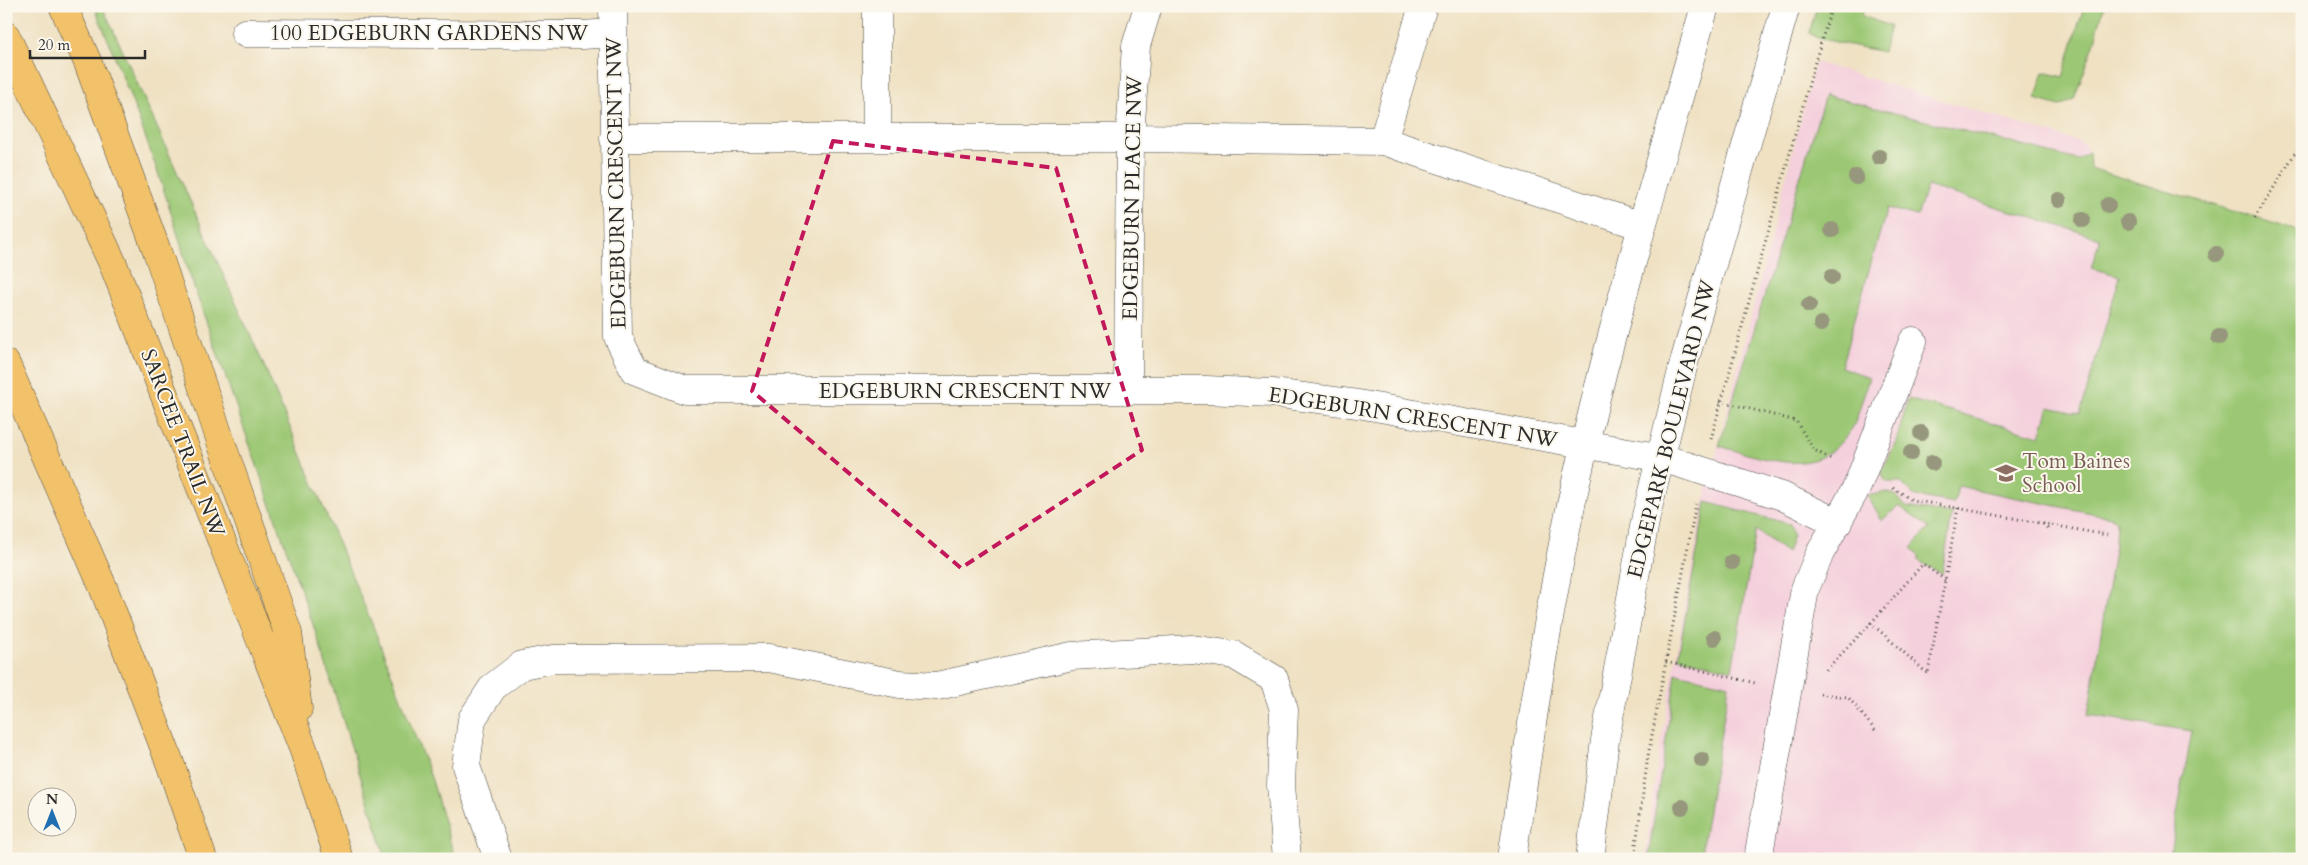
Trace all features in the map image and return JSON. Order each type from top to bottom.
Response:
[{"type":"main road","points":[[63,6],[88,63],[157,251],[288,633],[304,751]]},
{"type":"main road","name":"SARCEE TRAIL NW","points":[[6,36],[113,264],[304,751],[339,859]]},
{"type":"main road","points":[[6,364],[103,587],[170,763],[203,859]]},
{"type":"street","points":[[876,138],[877,6]]},
{"type":"street","name":"EDGEBURN PLACE NW","points":[[1128,391],[1130,138],[1136,46],[1148,6]]},
{"type":"street","points":[[1383,141],[1423,6]]},
{"type":"street","points":[[1512,859],[1545,635],[1584,444],[1642,226],[1705,6]]},
{"type":"street","name":"EDGEPARK BOULEVARD NW","points":[[1590,859],[1624,628],[1646,516],[1662,458],[1685,359],[1786,6]]},
{"type":"street","name":"EDGEBURN CRESCENT NW","points":[[613,19],[618,338],[634,370],[685,390],[1206,390],[1272,392],[1358,404],[1662,458],[1782,496],[1838,523]]},
{"type":"street","name":"100 EDGEBURN GARDENS NW","points":[[245,33],[582,34],[613,19]]},
{"type":"street","points":[[614,138],[1130,138],[1383,141],[1642,226]]},
{"type":"street","points":[[1758,859],[1804,588],[1820,553],[1838,523],[1861,476],[1913,341]]},
{"type":"street","points":[[498,859],[466,766],[472,719],[493,687],[522,665],[553,659],[768,658],[900,684],[937,686],[1072,656],[1192,649],[1234,655],[1274,679],[1284,710],[1282,784],[1287,859]]},
{"type":"path","points":[[1634,859],[1648,756],[1703,471],[1720,401],[1832,6]]},
{"type":"path","points":[[2255,218],[2302,142]]},
{"type":"path","points":[[1720,401],[1796,421],[1814,450],[1881,486],[1896,489],[1912,500],[2107,535]]},
{"type":"path","points":[[1945,580],[1923,564],[1871,623],[1928,674],[1940,608],[1958,508]]},
{"type":"path","points":[[2043,523],[2047,528],[2046,532]]},
{"type":"highlighted area","points":[[833,141],[1056,168],[1142,450],[961,568],[752,391]]},
{"type":"shaded area","name":"Tom Baines School","points":[[1815,62],[2083,143],[2089,152],[2090,168],[2302,859],[1645,859],[1658,757],[1704,502]]},
{"type":"green space","points":[[94,6],[102,6],[112,27],[266,370],[375,631],[432,780],[455,859],[386,859],[317,636],[188,270],[145,136]]},
{"type":"green space","points":[[1817,6],[1864,6],[1862,16],[1890,26],[1883,52],[1817,38],[1809,33]]},
{"type":"green space","points":[[2084,6],[2104,6],[2094,45],[2074,99],[2060,106],[2035,99],[2044,72],[2063,77]]},
{"type":"green space","points":[[1825,95],[2077,160],[2089,152],[2090,168],[2302,232],[2302,859],[2169,859],[2192,731],[2088,715],[2115,544],[2116,521],[2111,517],[1958,486],[1954,503],[1915,496],[1900,482],[1886,482],[1881,473],[1896,442],[1908,399],[2040,436],[2049,407],[2080,414],[2120,276],[2091,268],[2100,238],[1927,186],[1917,216],[1887,208],[1841,367],[1869,377],[1853,427],[1842,441],[1829,453],[1815,459],[1800,462],[1767,459],[1719,446]]},
{"type":"green space","points":[[1885,492],[1896,495],[1906,507],[1952,514],[1942,574],[1919,561],[1919,556],[1911,548],[1929,528],[1899,506],[1882,520],[1867,496]]},
{"type":"green space","points":[[1706,502],[1790,524],[1793,535],[1787,553],[1756,530],[1732,670],[1678,657]]},
{"type":"green space","points":[[1676,673],[1729,685],[1700,859],[1648,859]]},
{"type":"place","name":"Tom Baines School","points":[[2006,473]]}]
